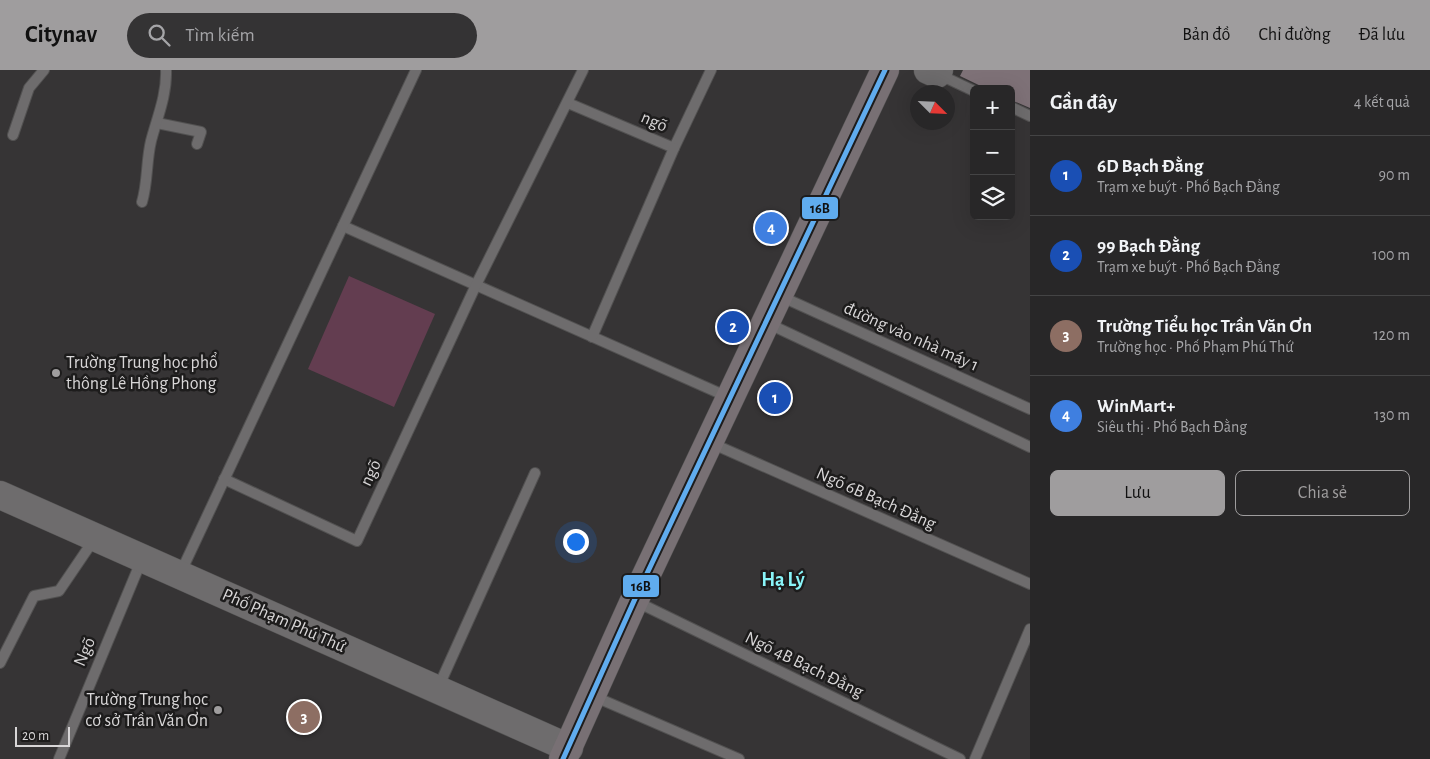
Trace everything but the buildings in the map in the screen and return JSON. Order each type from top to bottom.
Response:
[{"type":"main road","points":[[566,753],[634,600],[885,70]]},
{"type":"street","name":"Phố Phạm Phú Thứ","points":[[0,495],[437,689],[566,753]]},
{"type":"lane","points":[[13,135],[29,88],[44,70]]},
{"type":"lane","points":[[142,202],[147,183],[151,143],[166,82],[166,70]]},
{"type":"lane","points":[[180,574],[416,70]]},
{"type":"lane","name":"ngõ","points":[[224,479],[357,542],[476,285],[583,70]]},
{"type":"lane","name":"ngõ","points":[[568,103],[674,148],[711,70]]},
{"type":"lane","points":[[934,71],[970,89]]},
{"type":"lane","points":[[1015,109],[1030,116]]},
{"type":"lane","points":[[157,123],[201,132],[197,144]]},
{"type":"lane","points":[[592,337],[674,148]]},
{"type":"lane","points":[[343,226],[730,398]]},
{"type":"lane","name":"đường vào nhà máy 1","points":[[779,295],[1030,409]]},
{"type":"lane","points":[[766,323],[1030,447]]},
{"type":"lane","name":"Ngõ 6B Bạch Đằng","points":[[710,443],[1030,584]]},
{"type":"lane","points":[[437,689],[536,473]]},
{"type":"lane","points":[[0,663],[34,596],[59,592],[96,537]]},
{"type":"lane","name":"Ngõ","points":[[59,759],[142,558]]},
{"type":"lane","name":"Ngõ 4B Bạch Đằng","points":[[634,600],[960,759]]},
{"type":"lane","points":[[975,759],[1030,629]]},
{"type":"lane","points":[[592,696],[739,759]]},
{"type":"shaded area","points":[[349,276],[435,314],[394,407],[308,369]]},
{"type":"transit line","name":"16B","points":[[563,759],[634,601],[885,70]]},
{"type":"place","name":"WinMart+","points":[[771,228]]},
{"type":"place","name":"99 Bạch Đằng","points":[[733,327]]},
{"type":"place","name":"Trường Trung học phổ thông Lê Hồng Phong","points":[[56,373]]},
{"type":"place","name":"6D Bạch Đằng","points":[[775,398]]},
{"type":"place","name":"Trường Trung học cơ sở Trần Văn Ơn","points":[[218,710]]},
{"type":"place","name":"Trường Tiểu học Trần Văn Ơn","points":[[304,717]]},
{"type":"district","name":"Hạ Lý","points":[[783,580]]}]
